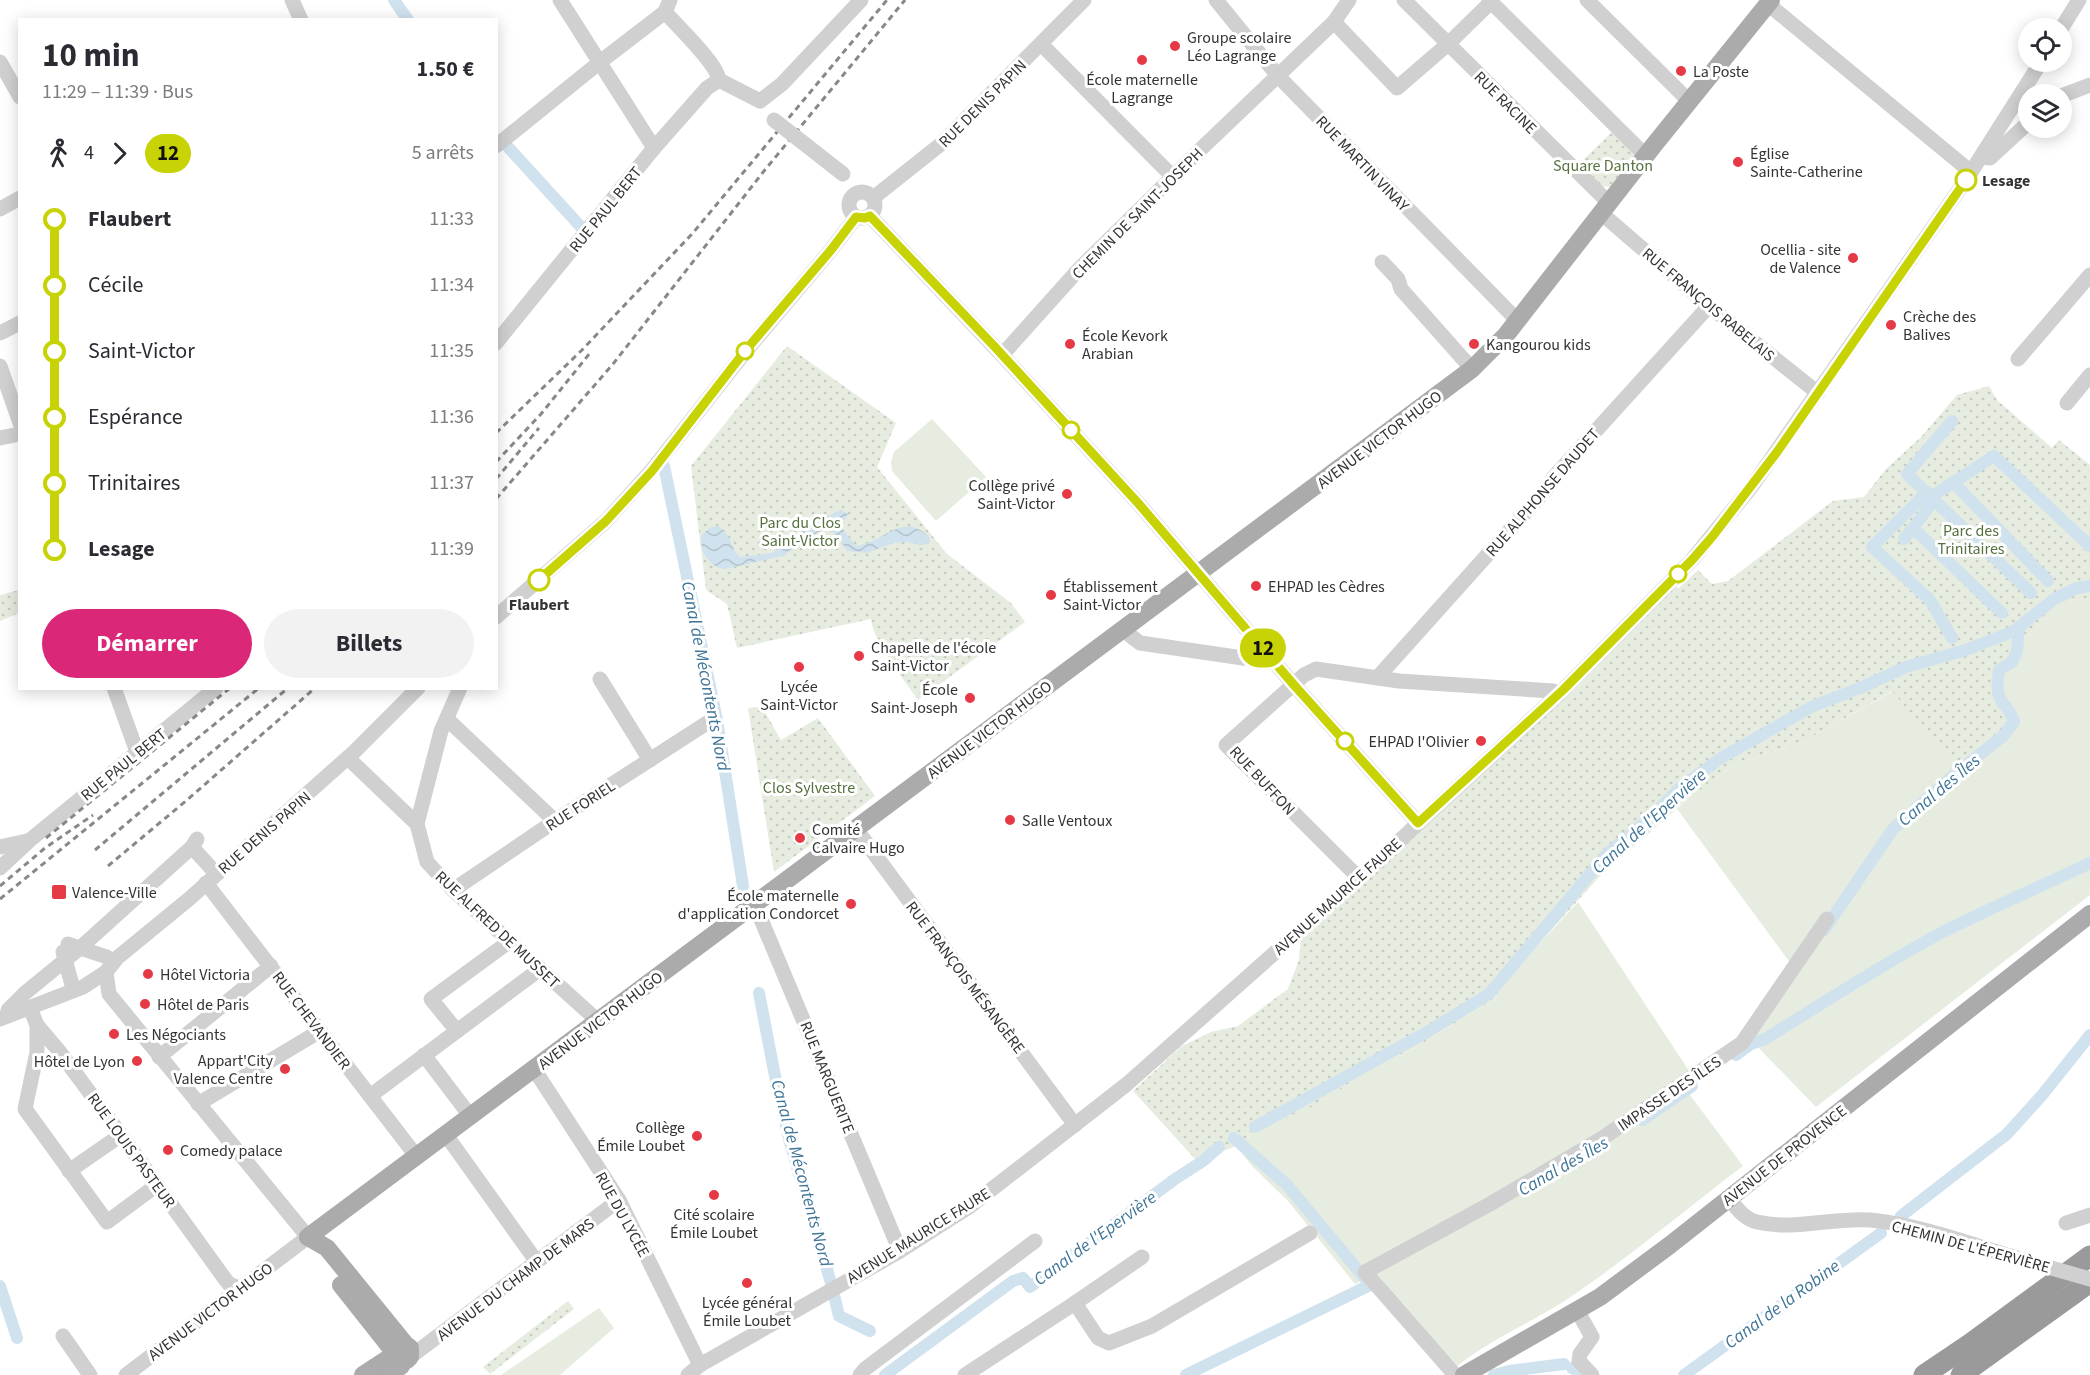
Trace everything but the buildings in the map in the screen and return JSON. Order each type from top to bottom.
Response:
[{"type":"highway","points":[[1924,1375],[2090,1256]]},
{"type":"highway","points":[[1961,1375],[2090,1280]]},
{"type":"main road","name":"AVENUE VICTOR HUGO","points":[[308,1237],[1472,369],[1496,347],[1769,2]]},
{"type":"main road","name":"AVENUE DE PROVENCE","points":[[1464,1375],[1577,1310],[1617,1284],[2090,914]]},
{"type":"main road","points":[[308,1237],[327,1248],[401,1354],[400,1366],[387,1375]]},
{"type":"main road","points":[[363,1375],[401,1354]]},
{"type":"street","points":[[292,0],[300,18]]},
{"type":"street","points":[[560,0],[654,148]]},
{"type":"street","points":[[760,101],[782,84],[861,0]]},
{"type":"street","name":"RUE DENIS PAPIN","points":[[873,198],[941,144],[1084,0]]},
{"type":"street","name":"RUE MARTIN VINAY","points":[[1216,0],[1278,75],[1517,320]]},
{"type":"street","name":"CHEMIN DE SAINT-JOSEPH","points":[[1002,355],[1080,268],[1334,22],[1349,0]]},
{"type":"street","name":"RUE RACINE","points":[[1404,0],[1605,208]]},
{"type":"street","points":[[1587,0],[1689,101]]},
{"type":"street","points":[[2068,18],[2079,0]]},
{"type":"street","points":[[1334,22],[1397,88],[1448,44],[1490,1],[1646,156]]},
{"type":"street","points":[[1769,2],[1971,172]]},
{"type":"street","points":[[498,144],[667,6],[711,62],[719,80],[760,101],[774,120],[843,174],[858,192]]},
{"type":"street","points":[[1041,44],[1173,177]]},
{"type":"street","points":[[0,63],[18,94]]},
{"type":"street","name":"AVENUE MAURICE FAURE","points":[[688,1375],[700,1365],[900,1251],[969,1207],[1076,1125],[1127,1084],[1359,878],[1558,695],[1692,560],[1752,486],[1982,157],[2035,72]]},
{"type":"street","name":"RUE PAUL BERT","points":[[498,341],[654,148],[707,88],[719,80]]},
{"type":"street","points":[[2072,92],[2090,85]]},
{"type":"street","points":[[2003,124],[2015,129],[2018,128]]},
{"type":"street","points":[[1982,157],[1990,158],[2018,132]]},
{"type":"street","points":[[498,615],[606,521],[652,471],[745,351],[831,250],[863,216],[875,208],[873,198],[867,192],[853,194],[849,209],[863,216],[1002,355],[1138,503],[1294,685],[1418,823]]},
{"type":"street","points":[[0,209],[18,199]]},
{"type":"street","name":"RUE FRANÇOIS RABELAIS","points":[[1605,208],[1709,306],[1818,393]]},
{"type":"street","points":[[1382,262],[1398,279],[1401,289],[1472,369]]},
{"type":"street","points":[[2018,359],[2090,275]]},
{"type":"street","name":"RUE ALPHONSE DAUDET","points":[[1377,678],[1551,484],[1553,478],[1709,306]]},
{"type":"street","points":[[0,333],[18,323]]},
{"type":"street","points":[[0,366],[18,417]]},
{"type":"street","points":[[2067,403],[2090,375]]},
{"type":"street","points":[[2077,390],[2090,400]]},
{"type":"street","points":[[0,438],[18,434]]},
{"type":"street","points":[[1123,630],[1140,643],[1250,660],[1258,658],[1265,651]]},
{"type":"street","points":[[1294,685],[1304,675],[1316,669],[1377,678],[1553,691],[1558,695]]},
{"type":"street","points":[[600,679],[650,759]]},
{"type":"street","name":"RUE BUFFON","points":[[1294,685],[1226,745],[1359,878]]},
{"type":"street","points":[[115,690],[137,752]]},
{"type":"street","name":"RUE PAUL BERT","points":[[0,868],[30,840],[214,690]]},
{"type":"street","name":"RUE DENIS PAPIN","points":[[4,1014],[30,1008],[77,986],[117,958],[206,884],[348,758],[416,690]]},
{"type":"street","name":"RUE ALFRED DE MUSSET","points":[[459,690],[441,731],[417,824],[427,862],[453,890],[598,1021]]},
{"type":"street","points":[[447,718],[555,821]]},
{"type":"street","name":"RUE FORIEL","points":[[453,890],[710,721]]},
{"type":"street","points":[[348,758],[417,824]]},
{"type":"street","name":"RUE FRANÇOIS MÉSANGÈRE","points":[[856,829],[1076,1125]]},
{"type":"street","points":[[0,847],[30,840]]},
{"type":"street","points":[[4,1014],[69,951],[195,843],[211,868]]},
{"type":"street","name":"RUE CHEVANDIER","points":[[206,884],[417,1157]]},
{"type":"street","name":"RUE MARGUERITE","points":[[755,904],[900,1251]]},
{"type":"street","name":"IMPASSE DES ÎLES","points":[[1455,1375],[1365,1272],[1490,1204],[1601,1139],[1742,1043],[1827,919]]},
{"type":"street","points":[[457,1031],[431,999],[510,941]]},
{"type":"street","points":[[69,951],[107,965],[109,994],[308,1237]]},
{"type":"street","points":[[69,951],[77,986],[109,994]]},
{"type":"street","points":[[159,1056],[271,966]]},
{"type":"street","points":[[370,1096],[540,969]]},
{"type":"street","name":"RUE LOUIS PASTEUR","points":[[30,1008],[37,1025],[59,1051],[225,1279],[229,1284],[239,1288]]},
{"type":"street","points":[[37,1025],[37,1052],[25,1109],[107,1222],[157,1185]]},
{"type":"street","points":[[198,1104],[320,1031]]},
{"type":"street","points":[[424,1055],[471,1117]]},
{"type":"street","name":"RUE DU LYCÉE","points":[[534,1069],[619,1200],[700,1365]]},
{"type":"street","points":[[69,1171],[121,1135]]},
{"type":"street","points":[[446,1136],[537,1262]]},
{"type":"street","name":"CHEMIN DE L'ÉPERVIÈRE","points":[[1728,1199],[1746,1217],[1754,1221],[1780,1226],[1835,1220],[1872,1220],[1906,1226],[2090,1280]]},
{"type":"street","name":"AVENUE DU CHAMP DE MARS","points":[[401,1354],[537,1262],[619,1200]]},
{"type":"street","points":[[2066,1223],[2090,1215]]},
{"type":"street","points":[[1075,1303],[1098,1338],[1108,1343],[1152,1326],[1310,1233]]},
{"type":"street","name":"AVENUE VICTOR HUGO","points":[[126,1375],[308,1237]]},
{"type":"street","points":[[860,1375],[1035,1241]]},
{"type":"street","points":[[965,1375],[1142,1257]]},
{"type":"street","points":[[1577,1310],[1592,1337],[1580,1354],[1579,1360],[1592,1375]]},
{"type":"street","points":[[63,1336],[90,1375]]},
{"type":"green space","name":"Square Danton","points":[[1614,130],[1636,154],[1610,187],[1600,186],[1576,167]]},
{"type":"green space","name":"Parc du Clos Saint-Victor","points":[[787,346],[896,423],[877,467],[947,554],[1011,603],[1025,622],[918,700],[883,649],[871,619],[737,648],[727,604],[706,590],[691,466]]},
{"type":"green space","name":"Parc des Trinitaires","points":[[1989,386],[1997,400],[2052,448],[2059,440],[2090,465],[2090,598],[2067,602],[2025,637],[2014,663],[2003,670],[1998,691],[2019,719],[1962,773],[1892,691],[1801,743],[1736,764],[1690,797],[1598,878],[1510,976],[1494,999],[1413,1049],[1377,1065],[1318,1104],[1249,1136],[1236,1146],[1197,1161],[1133,1091],[1182,1046],[1211,1032],[1238,1026],[1288,989],[1299,960],[1301,938],[1575,689],[1675,587],[1679,588],[1698,570],[1712,584],[1728,581],[1833,501],[1864,497],[1886,469],[1921,437],[1957,395]]},
{"type":"green space","points":[[932,419],[986,477],[936,521],[892,471],[891,462],[894,452]]},
{"type":"green space","points":[[18,590],[18,613],[0,621],[0,595]]},
{"type":"green space","points":[[2090,598],[2090,895],[1816,1107],[1750,1039],[1791,964],[1677,809],[1736,764],[1801,743],[1893,691],[1962,772],[1998,691],[2003,670],[2014,663],[2025,637],[2067,602]]},
{"type":"green space","name":"Clos Sylvestre","points":[[762,707],[781,740],[818,718],[875,796],[774,872],[748,708]]},
{"type":"green space","points":[[1578,902],[1697,1083],[1687,1091],[1743,1166],[1594,1281],[1558,1305],[1483,1348],[1455,1368],[1377,1274],[1355,1284],[1288,1201],[1252,1166],[1236,1146],[1249,1136],[1377,1065],[1413,1049],[1494,999],[1510,976]]},
{"type":"green space","points":[[568,1301],[574,1309],[490,1374],[483,1367]]},
{"type":"green space","points":[[599,1308],[614,1328],[560,1375],[501,1375]]},
{"type":"water","points":[[841,510],[848,514],[840,526],[856,546],[902,527],[920,530],[930,538],[929,543],[923,545],[906,542],[893,543],[867,553],[847,551],[834,533],[821,530],[783,556],[725,569],[714,565],[703,552],[702,534],[711,527],[718,526],[723,530],[740,557],[772,553],[817,521]]},
{"type":"waterway","points":[[394,0],[407,18]]},
{"type":"waterway","name":"Canal de Mécontents Nord","points":[[508,147],[581,227]]},
{"type":"waterway","points":[[1952,421],[1907,474],[2031,593]]},
{"type":"waterway","points":[[1931,497],[1994,456],[2090,546]]},
{"type":"waterway","name":"Canal de Mécontents Nord","points":[[664,466],[717,720],[743,886]]},
{"type":"waterway","points":[[1953,482],[2048,581]]},
{"type":"waterway","points":[[1927,492],[1872,547],[1930,600],[1952,638]]},
{"type":"waterway","points":[[1934,500],[1913,528],[2002,613]]},
{"type":"waterway","points":[[1904,539],[1913,528]]},
{"type":"waterway","name":"Canal de l'Epervière","points":[[1255,1127],[1427,1032],[1489,994],[1606,855],[1650,818],[1681,787],[1721,758],[1811,707],[1906,667],[1966,650],[2014,631],[2054,599],[2077,588],[2090,586]]},
{"type":"waterway","name":"Canal des Îles","points":[[1824,930],[1893,829],[1956,773],[2003,736],[2014,722],[1999,696],[1998,683],[1999,670],[2012,662],[2017,651],[2019,627]]},
{"type":"waterway","name":"Canal des Îles","points":[[1736,1055],[1941,933],[2090,863]]},
{"type":"waterway","name":"Canal de Mécontents Nord","points":[[759,993],[789,1139],[831,1283]]},
{"type":"waterway","name":"Canal de la Robine","points":[[1901,1216],[2007,1134],[2043,1094],[2090,1035]]},
{"type":"waterway","name":"Canal des Îles","points":[[1642,1120],[1692,1086]]},
{"type":"waterway","points":[[1234,1138],[1287,1185],[1368,1282]]},
{"type":"waterway","name":"Canal de l'Epervière","points":[[885,1375],[1013,1281],[1023,1278],[1030,1287],[1219,1147]]},
{"type":"waterway","name":"Canal de la Robine","points":[[1684,1375],[1881,1233]]},
{"type":"waterway","name":"Canal des Îles","points":[[1186,1375],[1370,1285]]},
{"type":"waterway","points":[[0,1286],[17,1338]]},
{"type":"waterway","name":"Canal de Mécontents Nord","points":[[834,1295],[839,1316],[870,1331]]},
{"type":"waterway","points":[[1494,1375],[1564,1364]]},
{"type":"waterway","points":[[1572,1368],[1584,1375]]},
{"type":"railway","points":[[498,431],[582,350],[692,234],[887,0]]},
{"type":"railway","points":[[498,497],[613,364],[764,171],[905,0]]},
{"type":"railway","points":[[498,460],[541,414],[590,353]]},
{"type":"railway","points":[[498,477],[539,428]]},
{"type":"railway","points":[[46,838],[228,690]]},
{"type":"railway","points":[[0,899],[257,690]]},
{"type":"railway","points":[[95,850],[286,690]]},
{"type":"railway","points":[[108,866],[313,690]]},
{"type":"railway","points":[[0,886],[45,848],[93,815]]},
{"type":"bus line","name":"12","points":[[539,580],[618,509],[652,471],[745,351],[848,230],[856,217],[870,216],[994,346],[1138,503],[1294,685],[1418,823],[1563,690],[1712,537],[1777,452],[1966,180]]},
{"type":"place","name":"Groupe scolaire Léo Lagrange","points":[[1175,46]]},
{"type":"place","name":"École maternelle Lagrange","points":[[1142,60]]},
{"type":"place","name":"La Poste","points":[[1681,71]]},
{"type":"place","name":"Église Sainte-Catherine","points":[[1738,162]]},
{"type":"place","name":"Lesage","points":[[1966,180]]},
{"type":"place","name":"Ocellia - site de Valence","points":[[1853,258]]},
{"type":"place","name":"Crèche des Balives","points":[[1891,325]]},
{"type":"place","name":"École Kevork Arabian","points":[[1070,344]]},
{"type":"place","name":"Kangourou kids","points":[[1474,344]]},
{"type":"place","name":"Collège privé Saint-Victor","points":[[1067,494]]},
{"type":"place","name":"Flaubert","points":[[539,580]]},
{"type":"place","name":"EHPAD les Cèdres","points":[[1256,586]]},
{"type":"place","name":"Établissement Saint-Victor","points":[[1051,595]]},
{"type":"place","name":"Chapelle de l'école Saint-Victor","points":[[859,656]]},
{"type":"place","name":"Lycée Saint-Victor","points":[[799,667]]},
{"type":"place","name":"École Saint-Joseph","points":[[970,698]]},
{"type":"place","name":"EHPAD l'Olivier","points":[[1481,741]]},
{"type":"place","name":"Salle Ventoux","points":[[1010,820]]},
{"type":"place","name":"Comité Calvaire Hugo","points":[[800,838]]},
{"type":"place","name":"Valence-Ville","points":[[59,892]]},
{"type":"place","name":"École maternelle d'application Condorcet","points":[[851,904]]},
{"type":"place","name":"Hôtel Victoria","points":[[148,974]]},
{"type":"place","name":"Hôtel de Paris","points":[[145,1004]]},
{"type":"place","name":"Les Négociants","points":[[114,1034]]},
{"type":"place","name":"Hôtel de Lyon","points":[[137,1061]]},
{"type":"place","name":"Appart'City Valence Centre","points":[[285,1069]]},
{"type":"place","name":"Collège Émile Loubet","points":[[697,1136]]},
{"type":"place","name":"Comedy palace","points":[[168,1150]]},
{"type":"place","name":"Cité scolaire Émile Loubet","points":[[714,1195]]},
{"type":"place","name":"Lycée général Émile Loubet","points":[[747,1283]]}]
